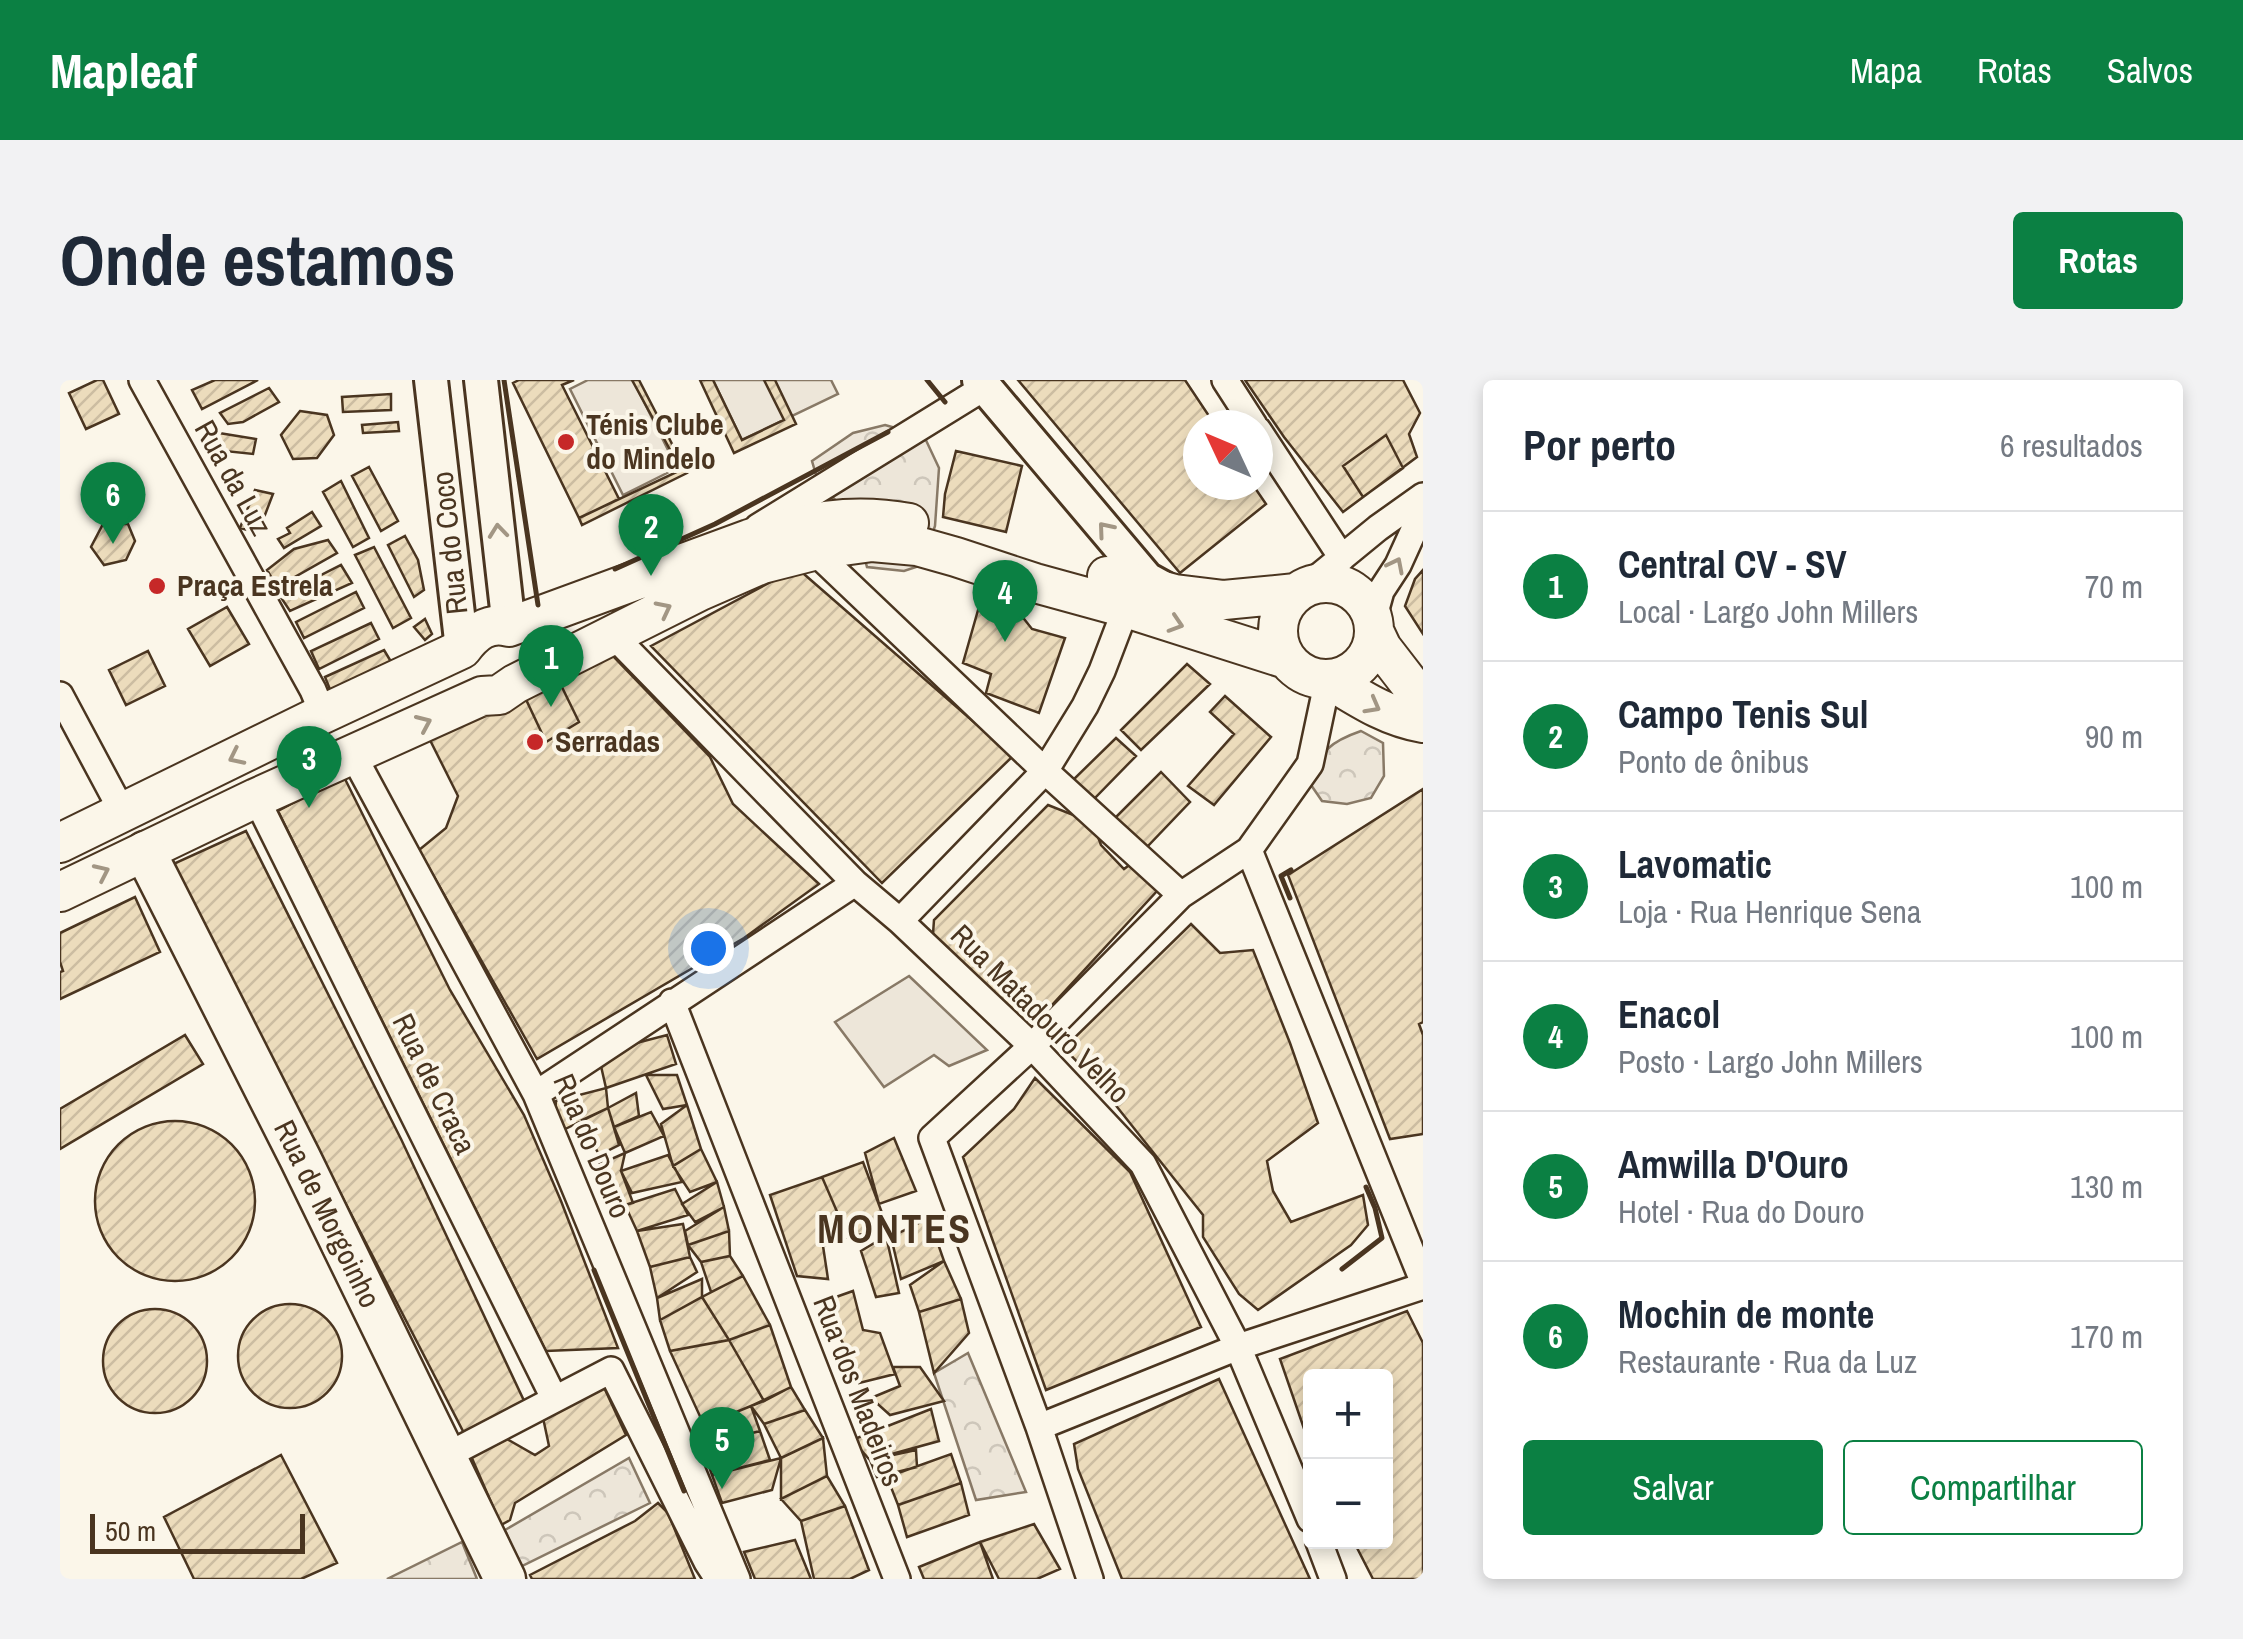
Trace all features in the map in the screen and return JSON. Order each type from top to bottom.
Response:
[{"type":"main road","points":[[60,843],[462,649],[473,634],[487,628],[498,624],[509,628],[724,549],[821,520],[872,518],[905,522],[1176,594],[1224,600],[1301,590],[1318,584],[1342,586],[1362,598],[1382,648],[1423,700]]},
{"type":"main road","points":[[60,892],[256,798],[498,690],[700,590],[762,564],[814,550],[872,542],[916,546],[1286,658]]},
{"type":"main road","points":[[1301,590],[1288,602],[1278,624],[1286,658],[1304,674],[1328,679],[1375,708],[1423,724]]},
{"type":"main road","points":[[1328,679],[1351,672],[1360,664],[1367,655],[1373,626]]},
{"type":"main road","name":"Rua do Coco","points":[[462,649],[464,683],[472,692],[498,690],[522,661],[518,642],[509,628]]},
{"type":"main road","name":"Rua de Morgoinho","points":[[144,852],[300,1158],[505,1579]]},
{"type":"street","name":"Rua da Luz","points":[[142,380],[323,714]]},
{"type":"street","name":"Rua do Coco","points":[[432,380],[462,649]]},
{"type":"street","name":"Rua do Coco","points":[[481,380],[509,628]]},
{"type":"street","points":[[1225,380],[1244,410]]},
{"type":"street","points":[[724,549],[982,383],[1147,579],[1176,594]]},
{"type":"street","points":[[1273,454],[1342,558]]},
{"type":"street","points":[[1301,590],[1423,496]]},
{"type":"street","points":[[1373,626],[1381,591],[1423,510]]},
{"type":"street","points":[[814,550],[1181,895]]},
{"type":"street","points":[[900,921],[1045,771],[1085,706],[1126,608]]},
{"type":"street","name":"Rua Matadouro Velho","points":[[613,635],[855,883],[1032,1046],[1143,1164],[1238,1347],[1303,1502]]},
{"type":"street","points":[[1090,1579],[932,1138],[1032,1046],[1181,895],[1249,850],[1310,764],[1328,679]]},
{"type":"street","points":[[60,696],[124,813]]},
{"type":"street","name":"Rua do Douro","points":[[353,754],[536,1094],[737,1579]]},
{"type":"street","name":"Rua de Craca","points":[[256,798],[554,1398]]},
{"type":"street","points":[[1038,1427],[1238,1347],[1423,1284],[1249,850]]},
{"type":"street","points":[[536,1094],[855,883]]},
{"type":"street","name":"Rua dos Madeiros","points":[[672,1002],[896,1579]]},
{"type":"street","points":[[446,1456],[611,1370],[718,1579]]},
{"type":"street","points":[[1322,1549],[1333,1579]]},
{"type":"green space","points":[[588,380],[633,380],[677,468],[623,495],[570,389]]},
{"type":"green space","points":[[713,380],[831,380],[838,394],[742,440]]},
{"type":"green space","points":[[885,425],[924,436],[939,468],[935,526],[922,565],[904,571],[867,567],[853,516],[819,485],[812,461],[853,433]]},
{"type":"green space","points":[[1361,731],[1383,743],[1384,776],[1371,798],[1347,804],[1322,801],[1309,782],[1318,763],[1334,744]]},
{"type":"green space","points":[[909,976],[987,1050],[949,1066],[934,1055],[884,1087],[835,1022]]},
{"type":"green space","points":[[968,1353],[1026,1492],[976,1500],[934,1373]]},
{"type":"green space","points":[[629,1458],[650,1503],[520,1567],[505,1530]]},
{"type":"green space","points":[[462,1542],[477,1579],[387,1579]]},
{"type":"building","points":[[103,380],[119,414],[86,429],[69,393]]},
{"type":"building","points":[[215,380],[258,380],[202,409],[192,390]]},
{"type":"building","name":"Ténis Clube do Mindelo","points":[[574,380],[562,385],[619,499],[579,518],[513,383]]},
{"type":"building","points":[[632,380],[639,380],[687,473],[582,525],[579,518],[681,470]]},
{"type":"building","points":[[700,380],[713,380],[742,440],[784,420],[764,380],[775,380],[796,424],[734,453]]},
{"type":"building","points":[[1018,380],[1185,380],[1205,410],[1183,410],[1183,500],[1263,500],[1266,504],[1180,573]]},
{"type":"building","points":[[1245,380],[1403,380],[1420,413],[1409,434],[1417,457],[1343,512],[1284,437],[1273,421],[1273,410],[1266,410]]},
{"type":"building","points":[[269,388],[279,402],[243,422],[228,424],[220,413]]},
{"type":"building","points":[[391,394],[391,410],[343,412],[342,397]]},
{"type":"building","points":[[300,411],[327,415],[334,435],[317,458],[293,459],[281,435]]},
{"type":"building","points":[[398,422],[399,431],[363,433],[362,425]]},
{"type":"building","points":[[219,433],[256,439],[253,454],[215,450]]},
{"type":"building","points":[[1386,435],[1403,468],[1363,497],[1343,466]]},
{"type":"building","points":[[956,451],[1022,466],[1006,532],[943,517]]},
{"type":"building","points":[[369,467],[398,521],[381,531],[352,476]]},
{"type":"building","points":[[341,481],[369,538],[353,547],[323,492]]},
{"type":"building","points":[[255,490],[273,494],[258,533],[240,528]]},
{"type":"building","points":[[312,512],[321,526],[284,548],[278,539],[290,533],[287,528]]},
{"type":"building","points":[[103,524],[128,524],[135,541],[126,560],[104,565],[91,547]]},
{"type":"building","points":[[405,536],[418,560],[424,590],[414,597],[388,545]]},
{"type":"building","points":[[328,540],[337,553],[277,587],[267,570],[294,549]]},
{"type":"building","points":[[374,547],[411,618],[393,628],[355,555]]},
{"type":"building","points":[[341,565],[352,583],[290,611],[280,596]]},
{"type":"building","points":[[797,568],[1013,756],[882,883],[651,646]]},
{"type":"building","points":[[1423,570],[1423,634],[1405,606],[1415,579]]},
{"type":"building","points":[[986,582],[1002,591],[1032,629],[1065,638],[1039,713],[986,693],[991,674],[963,663]]},
{"type":"building","points":[[356,592],[364,608],[304,638],[296,622]]},
{"type":"building","points":[[227,607],[249,644],[210,666],[188,629]]},
{"type":"building","points":[[425,619],[432,634],[425,640],[414,627]]},
{"type":"building","points":[[371,623],[379,639],[319,669],[311,651]]},
{"type":"building","points":[[384,650],[393,665],[331,692],[325,677]]},
{"type":"building","points":[[148,651],[165,686],[126,705],[109,670]]},
{"type":"building","points":[[609,652],[710,757],[733,804],[819,884],[744,938],[537,1059],[419,850],[446,828],[458,796],[429,738]]},
{"type":"building","points":[[1187,664],[1210,684],[1141,750],[1121,730]]},
{"type":"building","points":[[557,677],[579,722],[546,742],[523,693]]},
{"type":"building","points":[[1225,696],[1271,737],[1214,805],[1188,786],[1234,734],[1210,712]]},
{"type":"building","points":[[1116,738],[1136,756],[1092,801],[1072,781]]},
{"type":"building","points":[[1161,772],[1190,802],[1146,848],[1114,819]]},
{"type":"building","points":[[345,779],[450,990],[524,1115],[618,1348],[546,1351],[278,811]]},
{"type":"building","points":[[1423,789],[1423,1022],[1419,1024],[1423,1035],[1423,1134],[1390,1139],[1288,875]]},
{"type":"building","points":[[1048,805],[1076,816],[1097,834],[1101,845],[1124,869],[1132,863],[1157,891],[1029,1030],[933,934],[934,920]]},
{"type":"building","points":[[246,831],[401,1139],[526,1405],[464,1433],[171,865]]},
{"type":"building","points":[[135,897],[160,952],[60,999],[60,933]]},
{"type":"building","points":[[1191,924],[1220,953],[1253,950],[1318,1123],[1267,1161],[1273,1191],[1291,1222],[1363,1195],[1368,1225],[1351,1245],[1258,1310],[1239,1294],[1203,1237],[1203,1215],[1102,1088],[1064,1048]]},
{"type":"building","points":[[185,1035],[203,1064],[60,1149],[60,1109]]},
{"type":"building","points":[[667,1035],[676,1064],[606,1088],[598,1053]]},
{"type":"building","points":[[646,1075],[677,1075],[687,1105],[663,1109]]},
{"type":"building","points":[[1035,1078],[1130,1172],[1201,1327],[1046,1390],[963,1157],[1014,1109]]},
{"type":"building","points":[[606,1088],[608,1108],[553,1135],[556,1101]]},
{"type":"building","points":[[636,1093],[639,1116],[614,1127],[608,1108]]},
{"type":"building","points":[[687,1105],[701,1149],[673,1166],[661,1124]]},
{"type":"building","points":[[608,1108],[619,1145],[599,1155],[582,1120]]},
{"type":"building","points":[[651,1112],[664,1136],[625,1153],[614,1127]]},
{"type":"building","points":[[175,1121],[206,1127],[232,1144],[249,1170],[255,1201],[249,1232],[232,1258],[206,1275],[175,1281],[144,1275],[118,1258],[101,1232],[95,1201],[101,1170],[118,1144],[144,1127]]},
{"type":"building","points":[[894,1138],[916,1191],[879,1204],[865,1153]]},
{"type":"building","points":[[701,1149],[717,1182],[690,1192],[673,1166]]},
{"type":"building","points":[[625,1153],[621,1171],[633,1203],[625,1205],[600,1164]]},
{"type":"building","points":[[668,1155],[682,1182],[632,1193],[621,1171]]},
{"type":"building","points":[[863,1162],[888,1229],[848,1237],[822,1177]]},
{"type":"building","points":[[822,1177],[848,1237],[823,1246],[828,1279],[797,1276],[770,1195]]},
{"type":"building","points":[[717,1182],[724,1207],[695,1222],[682,1204]]},
{"type":"building","points":[[675,1189],[688,1215],[637,1231],[625,1205]]},
{"type":"building","points":[[724,1207],[729,1231],[688,1245],[685,1231]]},
{"type":"building","points":[[929,1218],[944,1261],[901,1279],[891,1237]]},
{"type":"building","points":[[683,1224],[690,1257],[650,1267],[637,1231]]},
{"type":"building","points":[[729,1231],[730,1256],[701,1262],[688,1245]]},
{"type":"building","points":[[886,1236],[899,1293],[876,1297],[861,1251]]},
{"type":"building","points":[[730,1256],[743,1276],[711,1292],[701,1262]]},
{"type":"building","points":[[690,1257],[697,1272],[657,1298],[650,1267]]},
{"type":"building","points":[[944,1261],[961,1299],[919,1312],[910,1285]]},
{"type":"building","points":[[743,1276],[770,1325],[729,1340],[702,1297]]},
{"type":"building","points":[[702,1279],[702,1297],[660,1320],[657,1298]]},
{"type":"building","points":[[853,1291],[863,1330],[880,1333],[895,1374],[859,1383],[843,1343],[819,1303]]},
{"type":"building","points":[[702,1297],[729,1340],[670,1351],[660,1320]]},
{"type":"building","points":[[961,1299],[969,1333],[934,1373],[919,1312]]},
{"type":"building","points":[[290,1304],[310,1308],[327,1319],[338,1336],[342,1356],[338,1376],[327,1393],[310,1404],[290,1408],[270,1404],[253,1393],[242,1376],[238,1356],[242,1336],[253,1319],[270,1308]]},
{"type":"building","points":[[155,1309],[175,1313],[192,1324],[203,1341],[207,1361],[203,1381],[192,1398],[175,1409],[155,1413],[135,1409],[118,1398],[107,1381],[103,1361],[107,1341],[118,1324],[135,1313]]},
{"type":"building","points":[[1407,1311],[1423,1343],[1423,1579],[1373,1579],[1358,1549],[1393,1549],[1393,1369],[1303,1369],[1303,1426],[1280,1359]]},
{"type":"building","points":[[770,1325],[791,1387],[764,1401],[729,1340]]},
{"type":"building","points":[[729,1340],[764,1401],[704,1425],[670,1351]]},
{"type":"building","points":[[893,1367],[920,1367],[944,1401],[890,1415],[871,1398],[900,1386]]},
{"type":"building","points":[[1219,1379],[1310,1579],[1122,1579],[1078,1469],[1074,1444]]},
{"type":"building","points":[[602,1383],[626,1435],[515,1503],[510,1520],[501,1525],[471,1456],[507,1439],[535,1455],[549,1446],[542,1413]]},
{"type":"building","points":[[791,1387],[805,1410],[764,1424],[751,1406]]},
{"type":"building","points":[[751,1406],[760,1431],[702,1446],[704,1425]]},
{"type":"building","points":[[931,1409],[939,1441],[870,1460],[852,1440]]},
{"type":"building","points":[[805,1410],[823,1438],[781,1458],[764,1424]]},
{"type":"building","points":[[760,1431],[770,1460],[712,1475],[702,1446]]},
{"type":"building","points":[[823,1438],[827,1476],[781,1499],[781,1458]]},
{"type":"building","points":[[916,1450],[917,1467],[877,1477],[870,1460]]},
{"type":"building","points":[[951,1454],[961,1483],[898,1505],[887,1477]]},
{"type":"building","points":[[281,1455],[337,1563],[301,1579],[194,1579],[164,1517]]},
{"type":"building","points":[[781,1458],[772,1490],[722,1503],[712,1475]]},
{"type":"building","points":[[827,1476],[845,1506],[801,1521],[781,1499]]},
{"type":"building","points":[[961,1483],[969,1515],[907,1537],[898,1505]]},
{"type":"building","points":[[658,1503],[668,1513],[695,1579],[532,1579],[530,1575],[635,1521]]},
{"type":"building","points":[[845,1506],[869,1570],[850,1579],[814,1579],[801,1521]]},
{"type":"building","points":[[1034,1524],[1060,1569],[1037,1579],[999,1579],[980,1542]]},
{"type":"building","points":[[795,1540],[811,1579],[755,1579],[744,1552]]},
{"type":"building","points":[[980,1542],[993,1579],[924,1579],[919,1567]]},
{"type":"wall","points":[[504,380],[538,605]]},
{"type":"wall","points":[[927,380],[945,402]]},
{"type":"wall","points":[[615,569],[715,524],[888,432]]},
{"type":"wall","points":[[1290,898],[1281,876],[1291,870]]},
{"type":"wall","points":[[1342,1269],[1382,1238],[1366,1187]]},
{"type":"wall","points":[[594,1270],[684,1491]]},
{"type":"place","name":"Ténis Clube do Mindelo","points":[[566,442]]},
{"type":"place","name":"Mochin de monte","points":[[113,544]]},
{"type":"place","name":"Campo Tenis Sul","points":[[651,576]]},
{"type":"place","name":"Praça Estrela","points":[[157,586]]},
{"type":"place","name":"Enacol","points":[[1005,642]]},
{"type":"place","name":"Central CV - SV","points":[[551,707]]},
{"type":"place","name":"Serradas","points":[[535,742]]},
{"type":"place","name":"Lavomatic","points":[[309,808]]},
{"type":"place","name":"Amwilla D'Ouro","points":[[722,1489]]},
{"type":"district","name":"MONTES","points":[[895,1229]]}]
